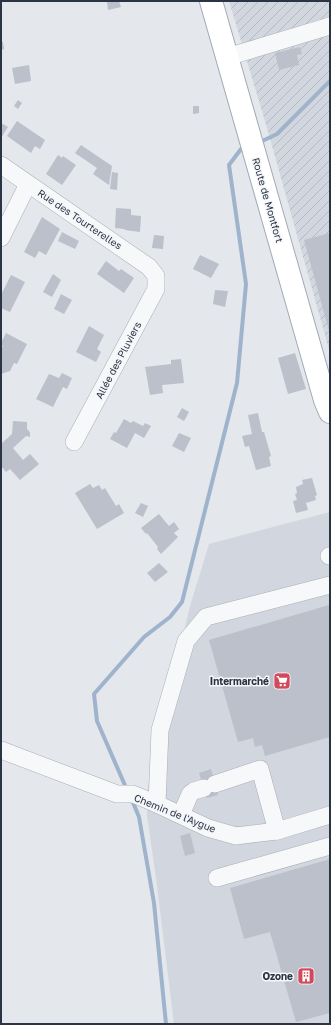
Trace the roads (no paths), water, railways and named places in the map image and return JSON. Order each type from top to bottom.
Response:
[{"type":"main road","name":"Route de Montfort","points":[[211,1],[327,406],[330,432]]},
{"type":"street","points":[[227,57],[330,26]]},
{"type":"street","name":"Rue des Tourterelles","points":[[1,165],[149,267],[156,276]]},
{"type":"street","points":[[1,238],[28,184]]},
{"type":"street","name":"Allée des Pluviers","points":[[74,442],[156,289],[156,276]]},
{"type":"street","points":[[157,804],[160,730],[186,641],[206,617],[330,585]]},
{"type":"street","name":"Chemin de l'Aygue","points":[[1,750],[157,804],[208,828],[236,836],[277,831],[330,815]]},
{"type":"street","points":[[181,815],[190,794],[194,791],[260,769],[277,831]]},
{"type":"street","points":[[217,878],[330,846]]},
{"type":"waterway","points":[[258,143],[277,134],[330,81]]},
{"type":"waterway","points":[[127,790],[97,721],[94,694],[144,637],[170,617],[182,602],[237,383],[246,284],[229,165],[241,149],[246,147]]},
{"type":"waterway","points":[[132,800],[139,817],[154,903],[166,1024]]},
{"type":"place","name":"Intermarché","points":[[282,681]]},
{"type":"place","name":"Ozone","points":[[306,976]]}]
